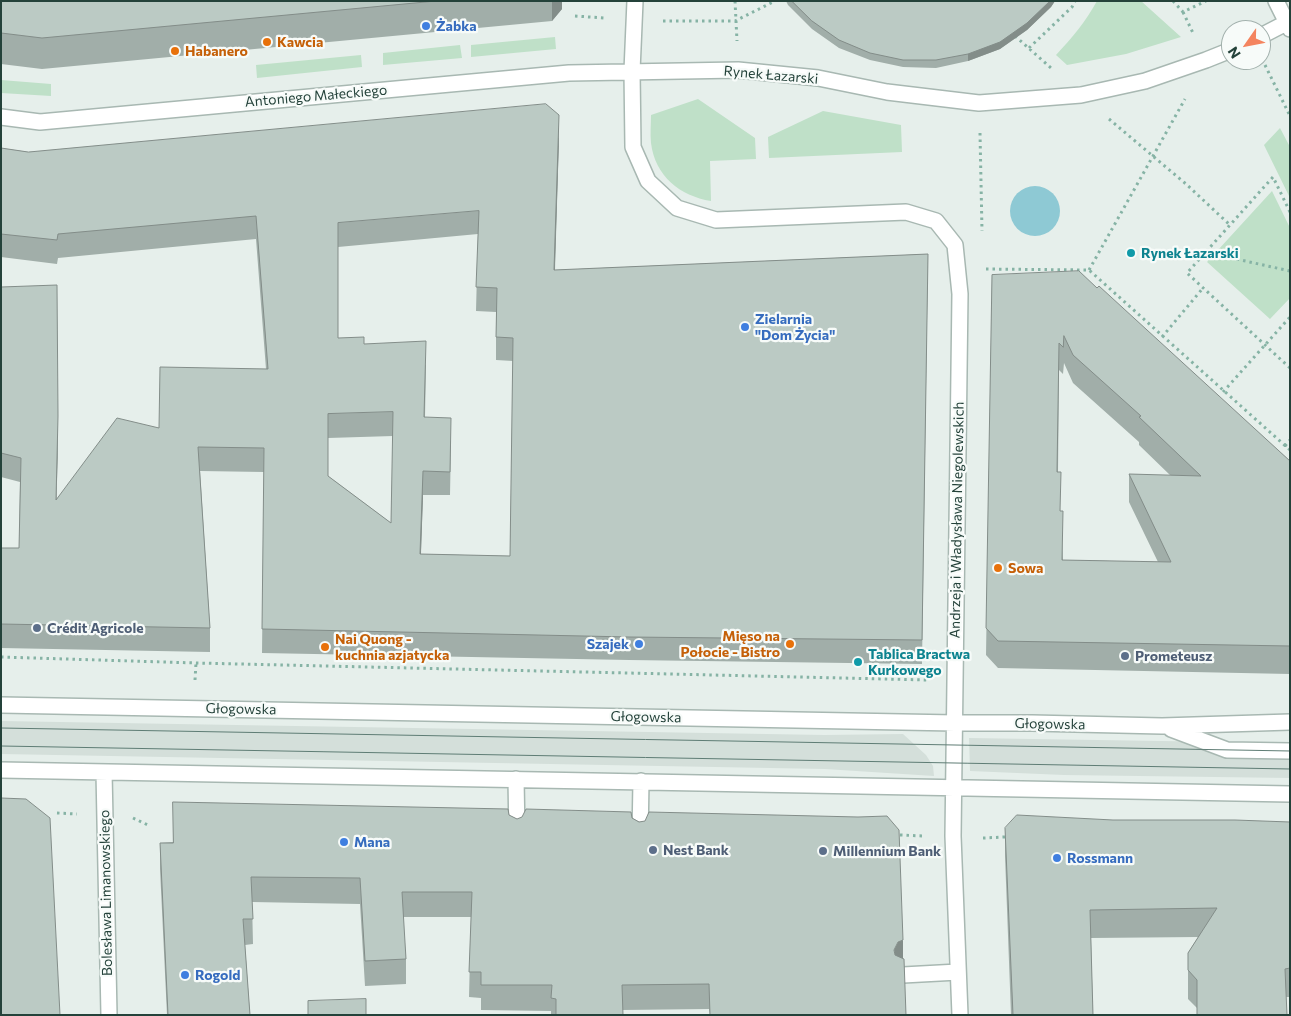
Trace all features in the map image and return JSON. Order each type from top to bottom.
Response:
[{"type":"street","points":[[632,71],[635,1]]},
{"type":"street","points":[[1271,32],[1289,24],[1276,1]]},
{"type":"street","name":"Rynek Łazarski","points":[[632,71],[738,70],[818,78],[887,92],[979,103],[1081,95],[1145,81],[1221,54]]},
{"type":"street","name":"Antoniego Małeckiego","points":[[1,117],[40,122],[569,73],[632,71]]},
{"type":"street","name":"Andrzeja i Władysława Niegolewskich","points":[[632,71],[633,147],[648,181],[677,208],[716,220],[906,212],[936,221],[955,245],[960,294],[953,836],[960,1015]]},
{"type":"street","name":"Głogowska","points":[[1,705],[1162,726],[1290,722]]},
{"type":"street","points":[[1162,726],[1227,750],[1290,751]]},
{"type":"street","points":[[1,770],[516,778],[954,789],[1290,794]]},
{"type":"street","name":"Bolesława Limanowskiego","points":[[104,772],[109,1015]]},
{"type":"street","points":[[516,778],[517,835]]},
{"type":"street","points":[[640,838],[641,782]]},
{"type":"street","points":[[903,975],[958,972]]},
{"type":"path","points":[[734,1],[738,70]]},
{"type":"path","points":[[575,16],[634,21],[735,20],[775,1]]},
{"type":"path","points":[[1029,48],[1072,7],[1075,1]]},
{"type":"path","points":[[1172,1],[1183,12],[1206,1]]},
{"type":"path","points":[[1014,35],[1081,95],[1154,156],[1230,225]]},
{"type":"path","points":[[1089,270],[1206,60]]},
{"type":"path","points":[[1267,70],[1290,116]]},
{"type":"path","points":[[979,103],[982,240]]},
{"type":"path","points":[[1290,212],[1274,177],[1204,252],[1187,273],[1290,368]]},
{"type":"path","points":[[1204,252],[1290,271]]},
{"type":"path","points":[[983,277],[983,269],[1089,270],[1290,450]]},
{"type":"path","points":[[1162,336],[1203,288]]},
{"type":"path","points":[[1223,392],[1290,317]]},
{"type":"path","points":[[1284,446],[1290,440]]},
{"type":"path","points":[[1,657],[226,664],[955,680]]},
{"type":"path","points":[[900,835],[928,836]]},
{"type":"path","points":[[980,838],[1005,837]]},
{"type":"shaded area","points":[[1,721],[825,735],[903,734],[926,755],[933,766],[934,776],[825,769],[1,754]]},
{"type":"shaded area","points":[[969,738],[1290,743],[1290,778],[1064,775],[970,771]]},
{"type":"green space","points":[[1097,1],[1141,1],[1181,37],[1126,54],[1067,65],[1056,55],[1078,29]]},
{"type":"green space","points":[[555,37],[556,49],[471,57],[471,45]]},
{"type":"green space","points":[[460,45],[462,58],[383,65],[383,53]]},
{"type":"green space","points":[[361,55],[362,67],[257,78],[256,65]]},
{"type":"green space","points":[[1,80],[51,84],[51,96],[1,93]]},
{"type":"green space","points":[[698,99],[755,138],[756,159],[710,161],[711,201],[689,194],[671,183],[664,175],[653,155],[651,143],[651,115]]},
{"type":"green space","points":[[823,111],[901,125],[902,152],[769,158],[768,137]]},
{"type":"green space","points":[[1280,128],[1290,147],[1290,198],[1264,145]]},
{"type":"green space","points":[[1272,191],[1290,228],[1290,298],[1270,319],[1207,262]]},
{"type":"water","points":[[1035,186],[1044,188],[1055,197],[1060,211],[1058,220],[1049,231],[1035,236],[1026,234],[1015,225],[1010,211],[1012,202],[1021,191]]},
{"type":"building","points":[[1,1],[436,1],[42,38],[1,33]]},
{"type":"building","points":[[792,1],[1050,1],[1027,23],[1000,42],[968,54],[936,60],[903,60],[870,53],[839,40],[812,21]]},
{"type":"building","points":[[546,104],[559,115],[554,270],[928,254],[922,640],[629,637],[262,629],[264,448],[198,447],[210,628],[1,624],[1,548],[19,548],[21,458],[1,453],[1,287],[57,285],[58,416],[56,500],[117,418],[159,428],[160,367],[268,369],[256,216],[58,234],[57,240],[1,234],[1,148],[28,152]],"holes":[[[479,211],[476,287],[497,288],[496,337],[513,338],[510,556],[420,554],[423,471],[450,472],[451,418],[424,417],[426,341],[364,344],[364,337],[338,338],[338,223]],[[393,412],[391,523],[328,476],[328,414]]]},
{"type":"building","points":[[1079,271],[1097,288],[1099,286],[1290,461],[1290,646],[998,641],[986,628],[992,275]],"holes":[[[1064,336],[1073,355],[1141,416],[1139,417],[1201,476],[1129,474],[1171,562],[1062,560],[1063,511],[1060,511],[1061,472],[1057,472],[1059,343],[1063,347]]]},
{"type":"building","points":[[1,798],[26,799],[50,818],[60,1015],[1,1015]]},
{"type":"building","points":[[173,802],[508,809],[509,815],[517,819],[522,817],[526,809],[631,812],[632,818],[639,822],[645,821],[649,812],[887,816],[899,830],[903,940],[898,942],[894,950],[895,955],[904,959],[906,1015],[710,1015],[709,984],[622,985],[623,1015],[556,1015],[556,999],[551,998],[552,985],[481,985],[481,972],[469,972],[472,892],[402,892],[406,959],[365,961],[360,878],[251,877],[253,919],[243,919],[250,1015],[168,1015],[160,843],[173,843]]},
{"type":"building","points":[[1017,815],[1113,820],[1290,822],[1290,968],[1285,969],[1287,1015],[1197,1015],[1197,980],[1188,970],[1188,953],[1217,908],[1090,910],[1093,1015],[1013,1015],[1005,828]]},
{"type":"building","points":[[366,999],[366,1015],[308,1015],[308,1001]]},
{"type":"tram line","points":[[1,728],[1290,751]]},
{"type":"tram line","points":[[1,746],[1290,769]]},
{"type":"place","name":"Żabka","points":[[426,26]]},
{"type":"place","name":"Kawcia","points":[[267,42]]},
{"type":"place","name":"Habanero","points":[[175,51]]},
{"type":"place","name":"Rynek Łazarski","points":[[1131,253]]},
{"type":"place","name":"Zielarnia \"Dom Życia\"","points":[[745,327]]},
{"type":"place","name":"Sowa","points":[[998,568]]},
{"type":"place","name":"Crédit Agricole","points":[[37,628]]},
{"type":"place","name":"Szajek","points":[[639,644]]},
{"type":"place","name":"Mięso na Połocie - Bistro","points":[[790,644]]},
{"type":"place","name":"Nai Quong - kuchnia azjatycka","points":[[325,647]]},
{"type":"place","name":"Prometeusz","points":[[1125,656]]},
{"type":"place","name":"Tablica Bractwa Kurkowego","points":[[858,662]]},
{"type":"place","name":"Mana","points":[[344,842]]},
{"type":"place","name":"Nest Bank","points":[[653,850]]},
{"type":"place","name":"Millennium Bank","points":[[823,851]]},
{"type":"place","name":"Rossmann","points":[[1057,858]]},
{"type":"place","name":"Rogold","points":[[185,975]]}]
